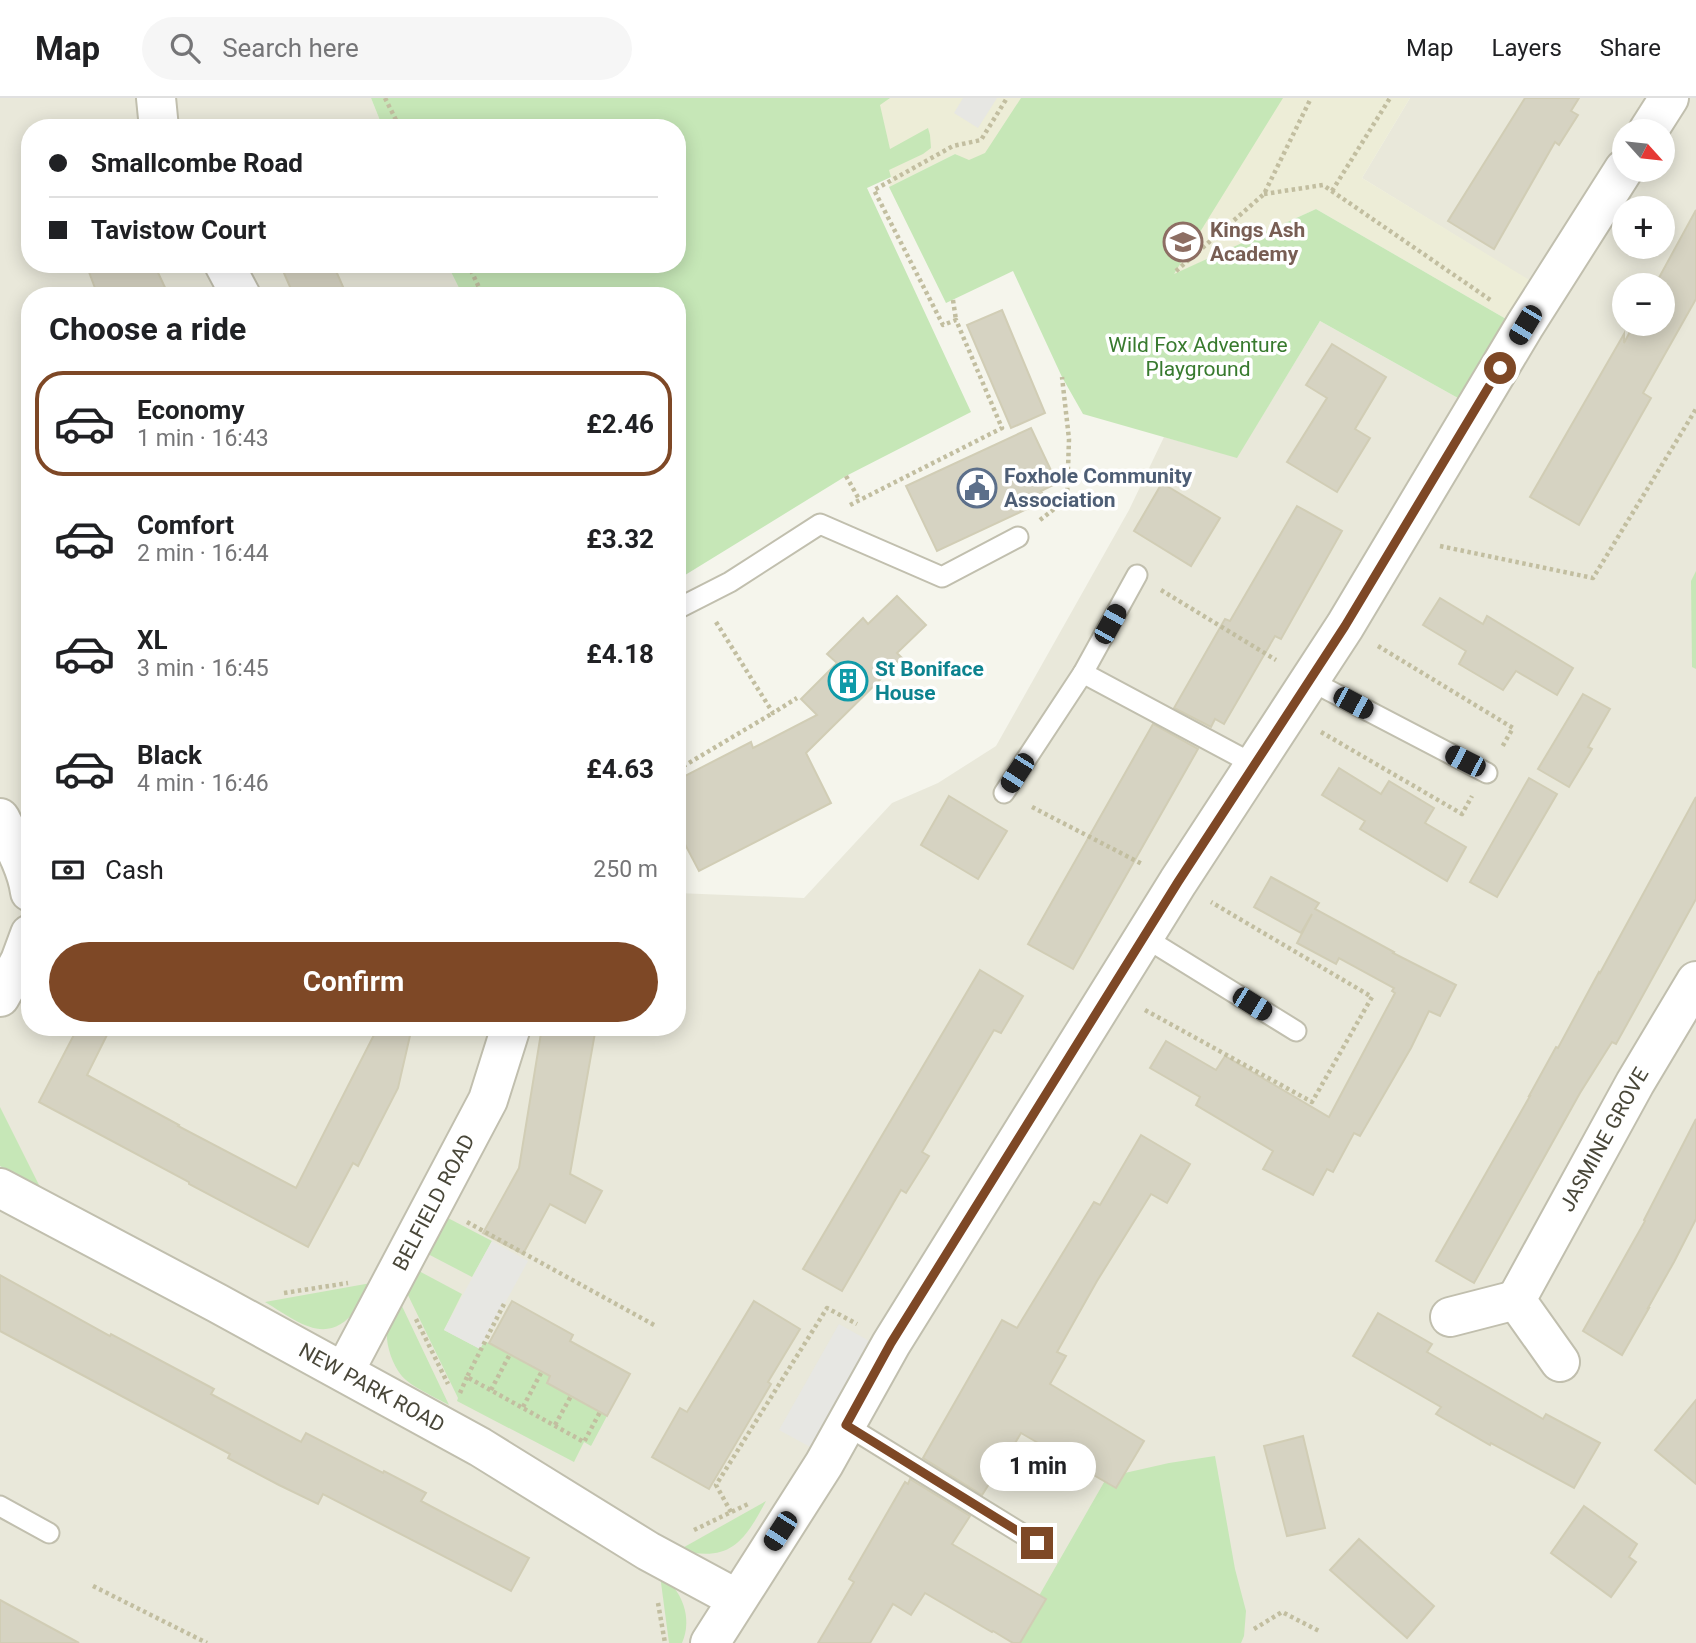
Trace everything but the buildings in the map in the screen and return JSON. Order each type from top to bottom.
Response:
[{"type":"street","points":[[156,98],[158,119]]},
{"type":"street","points":[[1656,119],[1669,98]]},
{"type":"street","points":[[710,1643],[824,1464],[891,1343],[1178,882],[1345,626],[1525,325],[1616,182]]},
{"type":"street","points":[[0,818],[21,863]]},
{"type":"street","points":[[0,997],[21,958]]},
{"type":"street","name":"JASMINE GROVE","points":[[1516,1300],[1634,1083],[1696,981]]},
{"type":"street","name":"BELFIELD ROAD","points":[[344,1372],[488,1100],[508,1036]]},
{"type":"street","name":"NEW PARK ROAD","points":[[0,1188],[480,1447],[648,1551],[737,1599]]},
{"type":"street","points":[[1450,1317],[1516,1300],[1560,1362]]},
{"type":"lane","points":[[686,604],[730,582],[820,524],[942,578],[1018,537]]},
{"type":"lane","points":[[1004,793],[1083,673],[1137,575]]},
{"type":"lane","points":[[1083,673],[1253,764]]},
{"type":"lane","points":[[1309,680],[1487,772]]},
{"type":"lane","points":[[1144,937],[1296,1031]]},
{"type":"lane","points":[[846,1425],[1037,1543]]},
{"type":"lane","points":[[0,1506],[49,1533]]},
{"type":"path","points":[[385,98],[396,119]]},
{"type":"path","points":[[956,320],[943,326],[874,190],[953,146],[981,140],[1007,98]]},
{"type":"path","points":[[1176,271],[1264,194],[1311,98]]},
{"type":"path","points":[[1332,191],[1390,98]]},
{"type":"path","points":[[1264,194],[1323,185],[1525,325]]},
{"type":"path","points":[[820,524],[859,499],[1002,428],[956,320],[953,300]]},
{"type":"path","points":[[1018,537],[1067,499],[1069,439],[1062,377]]},
{"type":"path","points":[[1398,537],[1593,578],[1696,409]]},
{"type":"path","points":[[846,476],[859,499]]},
{"type":"path","points":[[1137,575],[1309,680]]},
{"type":"path","points":[[715,622],[773,713]]},
{"type":"path","points":[[686,769],[797,698]]},
{"type":"path","points":[[1004,793],[1178,882]]},
{"type":"path","points":[[432,1203],[656,1326]]},
{"type":"path","points":[[217,1303],[394,1276],[450,1388]]},
{"type":"path","points":[[503,1304],[467,1377],[584,1442],[600,1412]]},
{"type":"path","points":[[731,1512],[716,1485],[827,1308],[891,1343]]},
{"type":"path","points":[[491,1390],[510,1354]]},
{"type":"path","points":[[523,1407],[542,1371]]},
{"type":"path","points":[[555,1425],[571,1396]]},
{"type":"path","points":[[93,1586],[206,1643]]},
{"type":"path","points":[[1254,1629],[1282,1612],[1321,1632]]},
{"type":"shaded area","points":[[0,98],[371,98],[379,119],[21,119],[21,273],[452,273],[458,287],[21,287],[21,1036],[686,1036],[686,893],[804,898],[892,803],[938,783],[996,746],[1129,510],[1164,437],[1237,457],[1320,321],[1465,402],[1536,285],[1362,178],[1410,98],[1696,98],[1696,1643],[0,1643]]},
{"type":"shaded area","name":"Kings Ash Academy","points":[[865,98],[1410,98],[1362,178],[1536,284],[1513,323],[1316,209],[1173,275],[955,154],[889,187],[891,177],[864,120]]},
{"type":"shaded area","points":[[963,98],[997,98],[978,128],[954,113]]},
{"type":"shaded area","points":[[492,1241],[528,1261],[480,1349],[444,1330]]},
{"type":"shaded area","points":[[839,1324],[871,1342],[812,1448],[779,1430]]},
{"type":"green space","points":[[371,98],[890,98],[880,105],[890,149],[928,128],[931,148],[889,170],[891,177],[867,188],[971,412],[846,476],[686,574],[686,287],[458,287],[452,273],[686,273],[686,119],[379,119]]},
{"type":"green space","name":"Wild Fox Adventure Playground","points":[[1021,98],[1283,98],[1174,274],[1316,209],[1513,323],[1465,402],[1320,321],[1237,458],[1083,414],[1062,377],[1013,271],[946,303],[889,187],[955,154],[969,160],[985,153]]},
{"type":"green space","points":[[1696,571],[1696,669],[1692,667],[1691,581]]},
{"type":"green space","points":[[0,1107],[40,1187],[0,1166]]},
{"type":"green space","points":[[446,1217],[492,1241],[472,1277],[426,1253]]},
{"type":"green space","points":[[417,1270],[462,1294],[444,1330],[480,1349],[484,1341],[517,1356],[607,1416],[591,1446],[584,1442],[574,1462],[457,1401],[458,1398],[406,1291]]},
{"type":"green space","points":[[371,1283],[357,1308],[346,1320],[335,1327],[324,1329],[301,1323],[265,1302]]},
{"type":"green space","points":[[400,1302],[449,1405],[411,1384],[395,1366],[387,1333]]},
{"type":"green space","points":[[1215,1456],[1235,1569],[1246,1611],[1241,1643],[1012,1643],[1107,1477]]},
{"type":"green space","points":[[766,1501],[750,1528],[733,1546],[711,1554],[679,1550]]},
{"type":"green space","points":[[660,1575],[680,1596],[686,1614],[682,1643],[669,1643]]},
{"type":"place","name":"Kings Ash Academy","points":[[1183,242]]},
{"type":"place","name":"Foxhole Community Association","points":[[977,488]]},
{"type":"place","name":"St Boniface House","points":[[848,681]]},
{"type":"route","points":[[1037,1543],[846,1425],[891,1343],[1178,882],[1345,626],[1500,368]]}]
